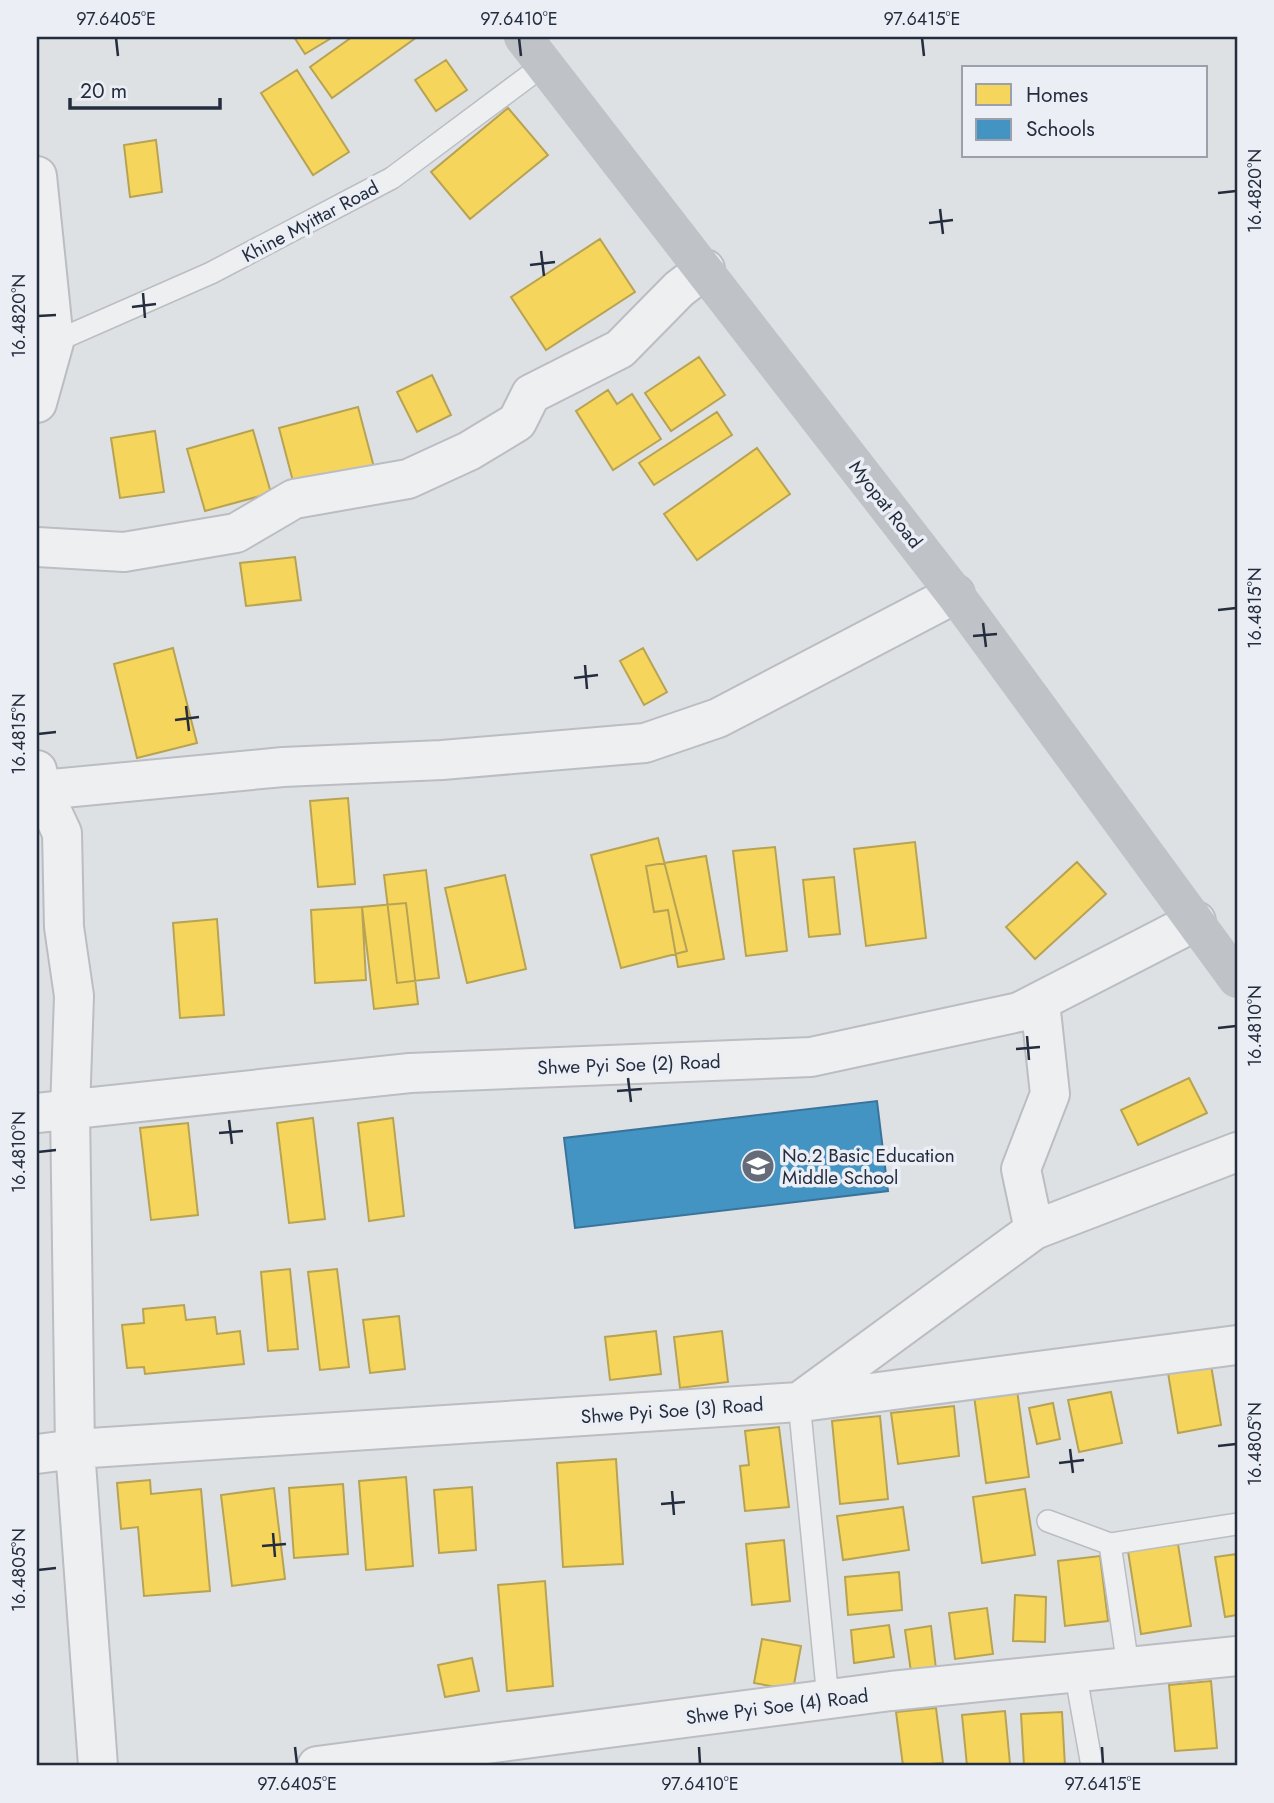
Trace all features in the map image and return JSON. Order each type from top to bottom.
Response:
[{"type":"main road","name":"Myopat Road","points":[[534,51],[955,594],[1196,921],[1233,964]]},
{"type":"street","points":[[37,176],[54,342],[37,403]]},
{"type":"street","points":[[37,547],[124,551],[236,533],[294,499],[408,479],[469,451],[517,422],[531,394],[620,349],[679,289],[705,269]]},
{"type":"street","points":[[98,1766],[53,1111],[74,996],[39,780],[442,760],[645,743],[718,718],[955,594]]},
{"type":"street","name":"Shwe Pyi Soe (2) Road","points":[[53,1111],[410,1073],[811,1057],[1019,1012],[1196,921]]},
{"type":"street","points":[[1034,1230],[1021,1169],[1050,1094],[1040,1002]]},
{"type":"street","points":[[799,1402],[1034,1230],[1237,1152]]},
{"type":"street","name":"Shwe Pyi Soe (3) Road","points":[[37,1454],[75,1449],[799,1402],[1237,1345]]},
{"type":"street","name":"Shwe Pyi Soe (4) Road","points":[[317,1766],[828,1699],[1237,1656]]},
{"type":"lane","name":"Khine Myittar Road","points":[[54,342],[211,273],[392,178],[534,51]]},
{"type":"lane","points":[[799,1402],[828,1699]]},
{"type":"lane","points":[[1048,1521],[1110,1544],[1237,1524]]},
{"type":"lane","points":[[1110,1544],[1128,1666]]},
{"type":"lane","points":[[1075,1671],[1092,1766]]},
{"type":"building: Homes","points":[[294,37],[333,37],[305,54]]},
{"type":"building: Homes","points":[[352,37],[417,37],[332,98],[310,67]]},
{"type":"building: Homes","points":[[446,60],[467,90],[436,111],[415,80]]},
{"type":"building: Homes","points":[[297,70],[349,152],[313,175],[261,93]]},
{"type":"building: Homes","points":[[508,108],[548,155],[470,219],[431,172]]},
{"type":"building: Homes","points":[[156,140],[162,192],[130,197],[124,145]]},
{"type":"building: Homes","points":[[600,239],[635,292],[546,350],[511,297]]},
{"type":"building: Homes","points":[[699,357],[725,395],[671,431],[645,393]]},
{"type":"building: Homes","points":[[432,375],[451,415],[417,432],[397,392]]},
{"type":"building: Homes","points":[[608,390],[617,404],[632,394],[661,439],[613,470],[576,411]]},
{"type":"building: Homes","points":[[358,407],[379,486],[300,508],[279,428]]},
{"type":"building: Homes","points":[[717,412],[732,435],[654,485],[639,463]]},
{"type":"building: Homes","points":[[253,430],[271,493],[205,511],[187,449]]},
{"type":"building: Homes","points":[[155,431],[164,492],[120,498],[111,438]]},
{"type":"building: Homes","points":[[757,448],[790,494],[697,560],[664,514]]},
{"type":"building: Homes","points":[[295,557],[301,600],[246,606],[240,563]]},
{"type":"building: Homes","points":[[173,648],[197,743],[137,758],[114,664]]},
{"type":"building: Homes","points":[[643,648],[667,692],[644,705],[620,661]]},
{"type":"building: Homes","points":[[348,798],[355,884],[318,887],[310,801]]},
{"type":"building: Homes","points":[[658,838],[687,951],[621,968],[591,855]]},
{"type":"building: Homes","points":[[915,842],[926,938],[866,946],[854,849]]},
{"type":"building: Homes","points":[[775,847],[787,951],[746,956],[733,851]]},
{"type":"building: Homes","points":[[706,856],[724,959],[678,967],[668,910],[654,912],[646,866]]},
{"type":"building: Homes","points":[[1077,862],[1106,894],[1035,959],[1006,927]]},
{"type":"building: Homes","points":[[426,870],[439,978],[397,983],[384,875]]},
{"type":"building: Homes","points":[[505,875],[526,969],[467,983],[445,888]]},
{"type":"building: Homes","points":[[834,877],[840,934],[809,937],[803,880]]},
{"type":"building: Homes","points":[[406,903],[418,1004],[374,1009],[362,907]]},
{"type":"building: Homes","points":[[362,907],[366,980],[315,983],[311,910]]},
{"type":"building: Homes","points":[[217,919],[224,1015],[180,1018],[173,923]]},
{"type":"building: Homes","points":[[1189,1078],[1207,1113],[1138,1145],[1121,1110]]},
{"type":"building: Homes","points":[[313,1118],[325,1219],[289,1223],[277,1123]]},
{"type":"building: Homes","points":[[393,1118],[404,1216],[369,1221],[358,1123]]},
{"type":"building: Homes","points":[[188,1123],[198,1215],[151,1220],[140,1128]]},
{"type":"building: Homes","points":[[290,1269],[298,1349],[268,1351],[261,1272]]},
{"type":"building: Homes","points":[[337,1269],[349,1367],[320,1370],[308,1272]]},
{"type":"building: Homes","points":[[184,1305],[186,1320],[215,1317],[217,1334],[240,1331],[244,1364],[145,1374],[144,1367],[127,1368],[122,1325],[144,1323],[143,1309]]},
{"type":"building: Homes","points":[[399,1316],[405,1369],[370,1373],[363,1320]]},
{"type":"building: Homes","points":[[656,1331],[661,1374],[610,1380],[605,1337]]},
{"type":"building: Homes","points":[[722,1331],[728,1382],[680,1388],[674,1337]]},
{"type":"building: Homes","points":[[1211,1365],[1221,1425],[1178,1433],[1168,1373]]},
{"type":"building: Homes","points":[[1017,1390],[1029,1477],[986,1483],[974,1396]]},
{"type":"building: Homes","points":[[1111,1392],[1122,1443],[1079,1452],[1068,1400]]},
{"type":"building: Homes","points":[[1053,1403],[1060,1439],[1037,1444],[1029,1408]]},
{"type":"building: Homes","points":[[954,1406],[959,1456],[898,1464],[891,1413]]},
{"type":"building: Homes","points":[[880,1416],[888,1499],[840,1504],[832,1421]]},
{"type":"building: Homes","points":[[779,1427],[789,1507],[745,1511],[740,1466],[749,1465],[745,1431]]},
{"type":"building: Homes","points":[[616,1459],[623,1564],[563,1567],[557,1463]]},
{"type":"building: Homes","points":[[406,1477],[413,1566],[366,1570],[359,1481]]},
{"type":"building: Homes","points":[[150,1480],[151,1494],[201,1489],[210,1591],[144,1596],[138,1527],[121,1529],[117,1483]]},
{"type":"building: Homes","points":[[343,1484],[348,1554],[294,1558],[289,1488]]},
{"type":"building: Homes","points":[[472,1487],[476,1550],[439,1553],[434,1490]]},
{"type":"building: Homes","points":[[274,1488],[285,1579],[232,1586],[221,1495]]},
{"type":"building: Homes","points":[[1025,1489],[1035,1555],[982,1563],[973,1497]]},
{"type":"building: Homes","points":[[903,1507],[909,1550],[843,1560],[837,1516]]},
{"type":"building: Homes","points":[[784,1540],[790,1601],[752,1605],[746,1544]]},
{"type":"building: Homes","points":[[1178,1544],[1191,1626],[1141,1634],[1128,1551]]},
{"type":"building: Homes","points":[[1237,1554],[1237,1615],[1225,1617],[1215,1557]]},
{"type":"building: Homes","points":[[1100,1556],[1108,1621],[1065,1626],[1058,1561]]},
{"type":"building: Homes","points":[[899,1572],[902,1610],[848,1615],[845,1577]]},
{"type":"building: Homes","points":[[545,1581],[553,1686],[507,1691],[498,1585]]},
{"type":"building: Homes","points":[[1015,1595],[1046,1597],[1045,1642],[1013,1641]]},
{"type":"building: Homes","points":[[987,1608],[993,1654],[955,1659],[949,1613]]},
{"type":"building: Homes","points":[[889,1625],[894,1657],[854,1663],[851,1630]]},
{"type":"building: Homes","points":[[931,1626],[936,1669],[911,1672],[905,1630]]},
{"type":"building: Homes","points":[[762,1639],[801,1646],[793,1690],[754,1683]]},
{"type":"building: Homes","points":[[472,1658],[479,1691],[445,1697],[438,1665]]},
{"type":"building: Homes","points":[[1211,1681],[1217,1748],[1175,1751],[1169,1685]]},
{"type":"building: Homes","points":[[936,1708],[943,1763],[903,1766],[896,1712]]},
{"type":"building: Homes","points":[[1005,1711],[1010,1764],[967,1766],[962,1715]]},
{"type":"building: Homes","points":[[1062,1712],[1065,1766],[1024,1766],[1021,1714]]},
{"type":"building: Schools","points":[[877,1101],[888,1191],[575,1228],[564,1138]]},
{"type":"place","name":"No.2 Basic Education Middle School","points":[[758,1166]]}]
